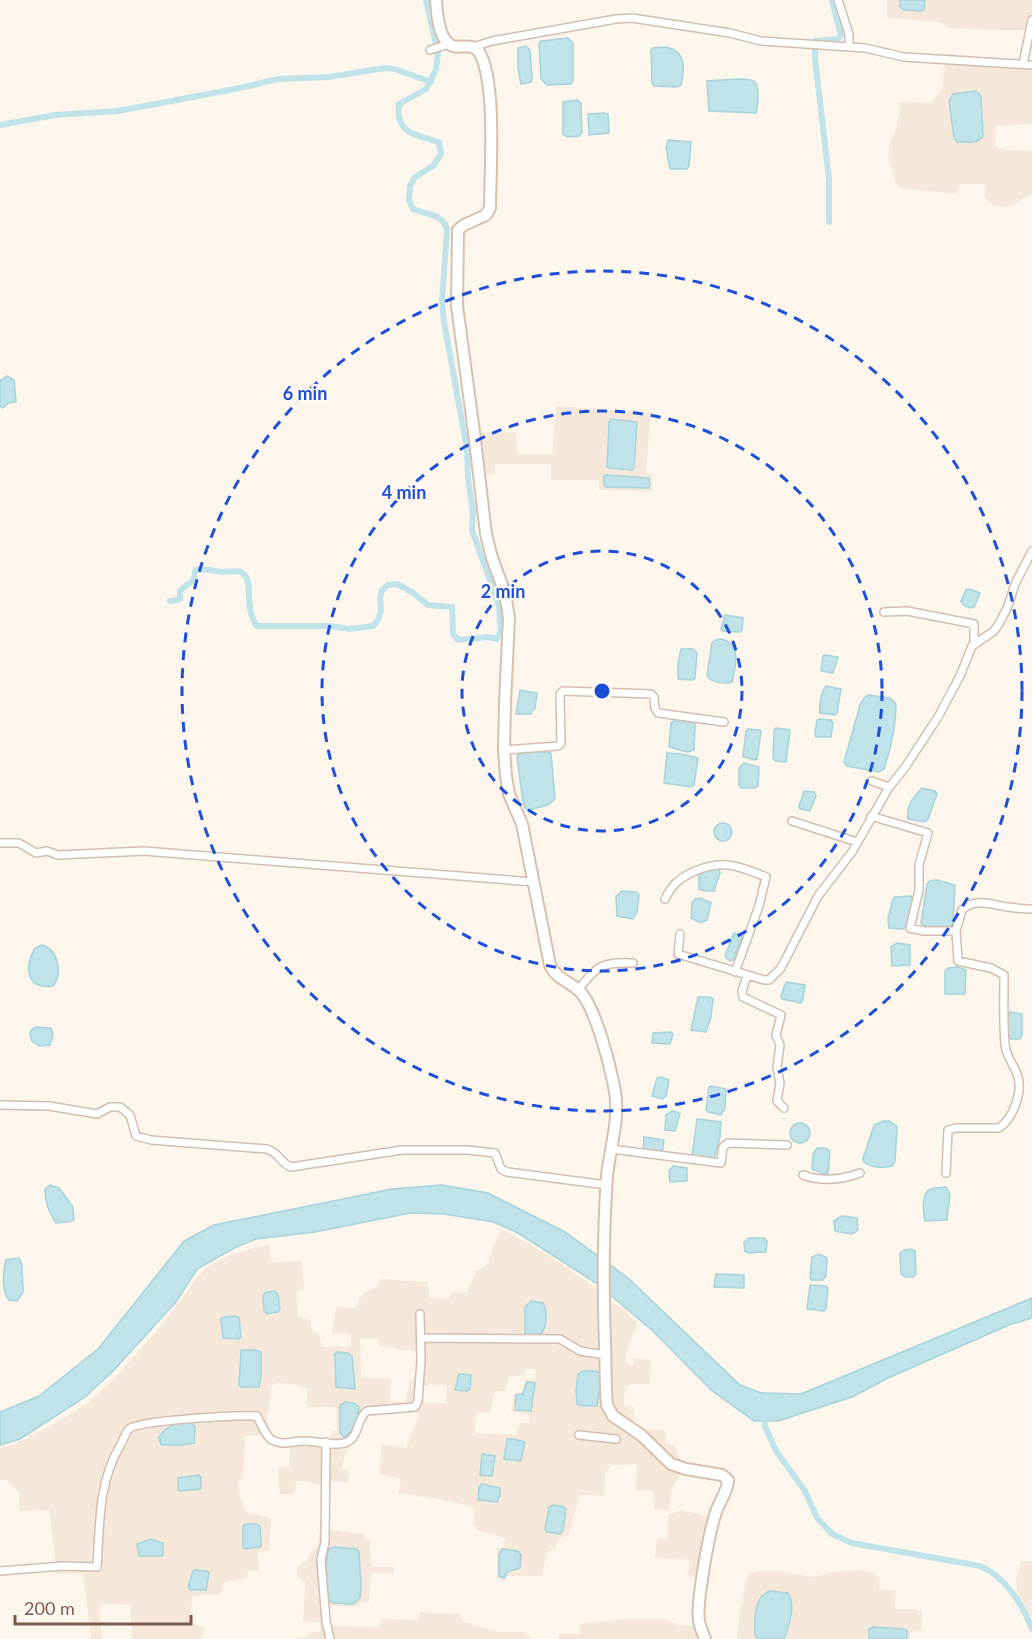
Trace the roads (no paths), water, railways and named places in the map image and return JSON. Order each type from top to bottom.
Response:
[{"type":"main road","points":[[436,0],[446,46],[473,47],[480,53],[490,99],[489,208],[486,216],[458,230],[457,306],[486,534],[492,558],[506,593],[508,610],[504,750],[507,786],[522,824],[550,965],[559,978],[584,996],[595,1022],[615,1089],[615,1126],[610,1149],[607,1185],[604,1305],[606,1399],[613,1416],[641,1435],[671,1464],[722,1475],[728,1480],[713,1521],[699,1603],[699,1620],[705,1639]]},
{"type":"street","points":[[838,0],[849,34],[849,47]]},
{"type":"street","points":[[473,47],[492,41],[626,18],[730,33],[761,41],[873,49],[904,57],[1032,65]]},
{"type":"street","points":[[1023,64],[1032,20]]},
{"type":"street","points":[[430,50],[446,46]]},
{"type":"street","points":[[974,644],[994,631],[999,624],[1015,584],[1032,551]]},
{"type":"street","points":[[680,934],[678,954],[764,980],[769,980],[781,968],[819,896],[845,862],[871,816],[938,717],[974,644],[974,624],[907,611],[884,612]]},
{"type":"street","points":[[504,750],[558,746],[561,743],[560,694],[566,690],[651,694],[658,713],[724,722]]},
{"type":"street","points":[[872,781],[889,788]]},
{"type":"street","points":[[871,816],[928,833],[919,865],[919,890],[910,928],[924,931],[956,931]]},
{"type":"street","points":[[792,821],[857,842]]},
{"type":"street","points":[[0,843],[19,843],[36,853],[47,851],[58,855],[144,851],[534,882]]},
{"type":"street","points":[[665,899],[670,887],[682,877],[715,864],[744,868],[766,877],[759,906],[735,972]]},
{"type":"street","points":[[946,1173],[948,1130],[999,1128],[1012,1114],[1019,1086],[1017,1074],[1006,1053],[1004,975],[991,968],[958,961],[956,931],[962,910],[971,904],[989,903],[1032,909]]},
{"type":"street","points":[[578,990],[602,964],[633,963]]},
{"type":"street","points":[[747,976],[743,987],[743,997],[781,1015],[776,1035],[780,1045],[777,1067],[780,1083],[777,1101],[784,1108]]},
{"type":"street","points":[[0,1105],[49,1106],[97,1114],[110,1107],[120,1107],[130,1115],[136,1136],[151,1140],[267,1149],[276,1152],[291,1167],[402,1150],[483,1151],[497,1155],[501,1169],[507,1172],[607,1185]]},
{"type":"street","points":[[610,1149],[721,1163],[723,1147],[728,1143],[787,1145]]},
{"type":"street","points":[[803,1175],[821,1180],[860,1173]]},
{"type":"street","points":[[0,1571],[63,1566],[97,1567],[101,1498],[108,1469],[129,1430],[136,1425],[185,1419],[257,1416],[269,1439],[282,1444],[302,1441],[347,1442],[352,1438],[362,1414],[367,1411],[415,1407],[418,1401],[420,1314]]},
{"type":"street","points":[[421,1338],[560,1339],[580,1351],[606,1355]]},
{"type":"street","points":[[579,1435],[616,1439]]},
{"type":"street","points":[[326,1442],[325,1542],[321,1560],[326,1621],[330,1639]]},
{"type":"water","points":[[900,0],[925,0],[924,9],[904,10],[900,7]]},
{"type":"water","points":[[568,38],[573,43],[573,80],[571,84],[547,85],[541,79],[539,43]]},
{"type":"water","points":[[526,46],[530,50],[532,79],[531,82],[521,84],[518,48]]},
{"type":"water","points":[[666,47],[673,49],[681,56],[683,72],[681,85],[677,87],[654,86],[652,83],[651,50]]},
{"type":"water","points":[[751,80],[756,84],[758,96],[756,113],[709,111],[707,81]]},
{"type":"water","points":[[976,91],[981,96],[983,136],[975,141],[957,142],[954,138],[949,101],[953,94]]},
{"type":"water","points":[[578,100],[581,103],[582,133],[579,136],[567,137],[563,134],[563,102]]},
{"type":"water","points":[[588,114],[608,114],[609,133],[589,135]]},
{"type":"water","points":[[668,140],[691,142],[687,169],[670,169],[666,147]]},
{"type":"water","points":[[7,376],[14,380],[16,402],[8,403],[3,408],[0,406],[0,381]]},
{"type":"water","points":[[611,419],[637,422],[632,470],[607,467]]},
{"type":"water","points":[[604,476],[649,478],[650,486],[649,488],[606,487]]},
{"type":"water","points":[[970,589],[980,593],[974,607],[970,608],[963,605],[961,601],[966,590]]},
{"type":"water","points":[[725,615],[743,618],[740,632],[722,631]]},
{"type":"water","points":[[721,639],[728,642],[735,651],[736,663],[732,682],[718,682],[707,676],[712,643]]},
{"type":"water","points":[[681,649],[693,649],[697,653],[695,679],[678,679]]},
{"type":"water","points":[[825,655],[838,657],[833,673],[821,671]]},
{"type":"water","points":[[826,686],[841,689],[835,715],[820,713],[821,699]]},
{"type":"water","points":[[520,690],[537,693],[535,709],[531,714],[516,714]]},
{"type":"water","points":[[868,695],[890,698],[896,704],[891,745],[884,769],[879,772],[847,766],[844,762],[860,705]]},
{"type":"water","points":[[817,720],[831,720],[833,723],[831,737],[816,737]]},
{"type":"water","points":[[674,721],[695,724],[694,750],[687,752],[669,747],[671,723]]},
{"type":"water","points":[[776,728],[790,730],[786,762],[773,759]]},
{"type":"water","points":[[748,729],[761,732],[755,760],[743,757]]},
{"type":"water","points":[[535,751],[551,753],[555,799],[548,805],[528,810],[523,802],[517,757],[518,754]]},
{"type":"water","points":[[667,753],[698,758],[692,787],[664,783]]},
{"type":"water","points":[[744,763],[759,767],[758,786],[755,788],[741,788],[739,785],[739,768]]},
{"type":"water","points":[[922,788],[935,791],[937,794],[925,822],[908,819],[909,806]]},
{"type":"water","points":[[804,791],[814,792],[816,796],[810,811],[800,809],[799,806]]},
{"type":"water","points":[[723,823],[729,826],[732,832],[729,838],[723,841],[717,838],[714,832],[717,826]]},
{"type":"water","points":[[719,867],[720,873],[714,891],[699,889],[699,873],[702,869]]},
{"type":"water","points":[[937,880],[955,885],[952,926],[944,928],[927,927],[921,923],[927,884]]},
{"type":"water","points":[[622,891],[636,892],[639,895],[637,912],[633,919],[617,916],[616,896]]},
{"type":"water","points":[[911,896],[913,901],[906,926],[903,929],[889,928],[888,918],[893,899]]},
{"type":"water","points":[[700,898],[711,903],[707,920],[701,923],[691,918],[692,902]]},
{"type":"water","points":[[734,933],[741,935],[742,938],[733,960],[730,961],[725,956]]},
{"type":"water","points":[[897,943],[910,945],[910,965],[892,966],[891,947]]},
{"type":"water","points":[[42,945],[52,951],[57,962],[58,975],[53,986],[37,984],[30,976],[29,963],[32,955],[35,948]]},
{"type":"water","points":[[958,967],[966,970],[965,994],[945,994],[945,971],[948,968]]},
{"type":"water","points":[[786,982],[805,985],[801,1003],[782,999]]},
{"type":"water","points":[[698,997],[713,999],[706,1032],[691,1030]]},
{"type":"water","points":[[1010,1012],[1022,1014],[1020,1039],[1007,1037],[1007,1020]]},
{"type":"water","points":[[36,1027],[51,1028],[53,1035],[50,1045],[39,1046],[32,1041],[30,1033]]},
{"type":"water","points":[[671,1032],[673,1034],[670,1044],[652,1043],[653,1033]]},
{"type":"water","points":[[657,1078],[669,1080],[666,1096],[662,1099],[652,1096]]},
{"type":"water","points":[[711,1086],[726,1089],[725,1108],[721,1115],[706,1110]]},
{"type":"water","points":[[672,1111],[680,1113],[675,1131],[665,1130],[666,1115]]},
{"type":"water","points":[[697,1119],[721,1122],[720,1137],[714,1159],[692,1156]]},
{"type":"water","points":[[883,1121],[896,1125],[897,1129],[895,1161],[892,1166],[881,1167],[867,1164],[863,1158],[874,1125]]},
{"type":"water","points":[[796,1123],[804,1123],[810,1129],[810,1137],[804,1143],[796,1143],[790,1137],[790,1129]]},
{"type":"water","points":[[644,1137],[664,1140],[662,1155],[643,1150]]},
{"type":"water","points":[[817,1148],[830,1151],[828,1173],[824,1174],[812,1169],[813,1154]]},
{"type":"water","points":[[673,1166],[687,1168],[687,1181],[670,1182],[669,1171]]},
{"type":"water","points":[[50,1185],[59,1188],[73,1207],[74,1220],[56,1223],[49,1211],[46,1198],[45,1189]]},
{"type":"water","points":[[442,1185],[488,1193],[565,1232],[628,1278],[740,1385],[761,1393],[801,1394],[1032,1298],[1032,1318],[1009,1325],[888,1378],[852,1397],[778,1421],[754,1421],[711,1390],[654,1332],[596,1283],[518,1233],[494,1222],[444,1214],[410,1213],[315,1232],[256,1239],[236,1247],[197,1269],[176,1302],[113,1371],[85,1397],[20,1439],[0,1445],[0,1412],[39,1396],[98,1349],[184,1241],[214,1225],[392,1189]]},
{"type":"water","points":[[946,1187],[950,1194],[947,1220],[925,1221],[923,1208],[926,1194],[933,1188]]},
{"type":"water","points":[[842,1216],[857,1218],[856,1232],[851,1234],[835,1231],[834,1221]]},
{"type":"water","points":[[749,1238],[764,1238],[767,1241],[766,1252],[748,1253],[745,1251],[744,1242]]},
{"type":"water","points":[[911,1249],[915,1251],[916,1274],[913,1277],[905,1277],[901,1274],[900,1253]]},
{"type":"water","points":[[819,1254],[827,1258],[826,1276],[823,1280],[811,1280],[812,1257]]},
{"type":"water","points":[[19,1258],[22,1265],[23,1292],[17,1301],[9,1300],[4,1287],[6,1260]]},
{"type":"water","points":[[716,1274],[744,1275],[744,1288],[714,1287]]},
{"type":"water","points":[[810,1285],[828,1288],[824,1311],[807,1309]]},
{"type":"water","points":[[275,1291],[278,1294],[280,1309],[278,1312],[267,1314],[264,1311],[263,1296],[266,1292]]},
{"type":"water","points":[[531,1301],[543,1303],[546,1323],[541,1334],[525,1335],[525,1307]]},
{"type":"water","points":[[236,1316],[239,1318],[241,1337],[239,1339],[223,1338],[221,1319]]},
{"type":"water","points":[[241,1350],[261,1352],[259,1387],[239,1385]]},
{"type":"water","points":[[337,1352],[348,1353],[352,1356],[355,1389],[336,1387],[335,1354]]},
{"type":"water","points":[[583,1371],[596,1371],[602,1376],[597,1406],[577,1404],[578,1374]]},
{"type":"water","points":[[459,1374],[471,1375],[470,1389],[467,1391],[455,1390]]},
{"type":"water","points":[[527,1382],[535,1383],[531,1411],[515,1410],[516,1395],[523,1394]]},
{"type":"water","points":[[345,1402],[354,1403],[359,1407],[355,1424],[344,1438],[340,1432],[340,1405]]},
{"type":"water","points":[[190,1422],[195,1427],[194,1443],[161,1445],[159,1437],[165,1430],[177,1424]]},
{"type":"water","points":[[507,1439],[525,1442],[521,1461],[504,1459]]},
{"type":"water","points":[[482,1454],[495,1456],[492,1476],[480,1475]]},
{"type":"water","points":[[199,1475],[201,1489],[178,1490],[178,1478]]},
{"type":"water","points":[[482,1484],[500,1488],[497,1502],[478,1500],[479,1487]]},
{"type":"water","points":[[553,1505],[566,1509],[563,1530],[560,1534],[547,1532],[545,1529],[549,1507]]},
{"type":"water","points":[[245,1524],[260,1526],[260,1547],[245,1549],[243,1547]]},
{"type":"water","points":[[151,1539],[163,1543],[162,1556],[139,1556],[137,1544]]},
{"type":"water","points":[[334,1547],[357,1549],[359,1552],[360,1598],[353,1604],[333,1603],[327,1598],[326,1561],[329,1549]]},
{"type":"water","points":[[502,1549],[518,1551],[521,1555],[520,1568],[507,1572],[504,1578],[499,1576],[499,1555]]},
{"type":"water","points":[[193,1571],[209,1573],[206,1590],[190,1590],[188,1587]]},
{"type":"water","points":[[770,1591],[788,1593],[790,1598],[791,1616],[784,1639],[758,1639],[755,1635],[758,1603]]},
{"type":"water","points":[[873,1627],[904,1629],[907,1631],[907,1639],[869,1639],[869,1629]]},
{"type":"waterway","points":[[170,601],[180,599],[180,591],[194,579],[195,571],[198,569],[222,572],[239,571],[245,575],[247,581],[251,611],[257,626],[330,626],[350,629],[373,626],[381,610],[382,590],[388,585],[397,584],[428,605],[452,607],[453,634],[458,640],[489,637],[497,639],[501,630],[499,606],[472,530],[473,511],[468,479],[467,449],[442,301],[447,229],[437,217],[413,209],[409,200],[410,186],[415,177],[433,166],[441,154],[439,142],[409,131],[400,121],[399,114],[399,104],[426,89],[436,70],[438,53],[426,0]]},
{"type":"waterway","points":[[829,222],[829,179],[815,59],[815,41],[838,39],[841,36],[832,0]]},
{"type":"waterway","points":[[0,125],[55,115],[118,111],[278,79],[329,77],[385,68],[395,69],[431,82]]},
{"type":"waterway","points":[[764,1413],[765,1426],[776,1451],[805,1491],[817,1518],[832,1534],[852,1543],[980,1566],[997,1577],[1012,1592],[1024,1610],[1032,1629]]}]
